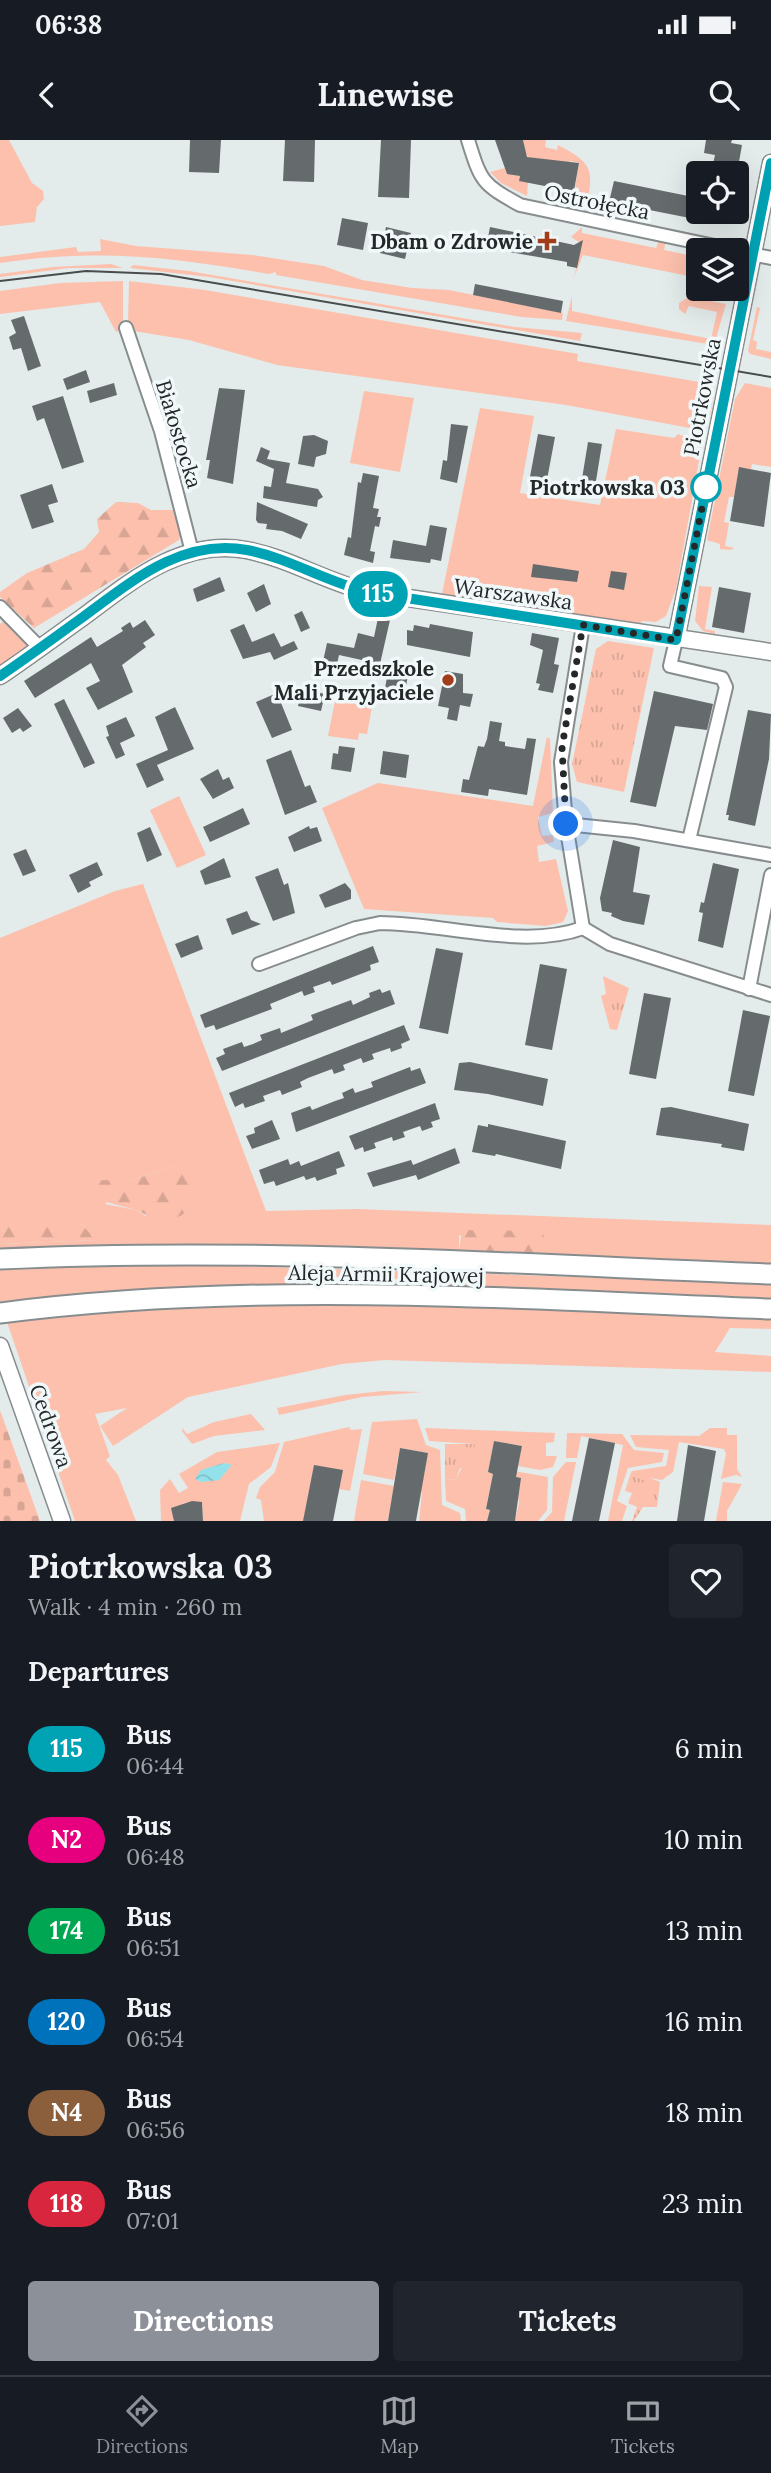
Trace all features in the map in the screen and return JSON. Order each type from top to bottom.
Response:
[{"type":"main road","name":"Aleja Armii Krajowej","points":[[0,1259],[90,1256],[339,1258],[771,1274]]},
{"type":"main road","name":"Aleja Armii Krajowej","points":[[0,1313],[182,1297],[293,1294],[771,1309]]},
{"type":"street","name":"Ostrołęcka","points":[[468,140],[476,166],[488,187],[520,205],[771,258]]},
{"type":"street","name":"Piotrkowska","points":[[676,640],[771,163]]},
{"type":"street","name":"Białostocka","points":[[126,328],[168,454],[192,552]]},
{"type":"street","name":"Warszawska","points":[[0,676],[149,570],[192,552],[223,548],[246,550],[368,592],[676,640],[771,652]]},
{"type":"street","points":[[0,607],[40,648]]},
{"type":"street","points":[[583,625],[562,747],[566,824],[583,928]]},
{"type":"street","points":[[676,640],[670,666],[722,678],[726,687],[689,840]]},
{"type":"street","points":[[566,824],[689,840],[771,855]]},
{"type":"street","points":[[749,989],[771,875]]},
{"type":"street","points":[[260,964],[356,928],[380,923],[536,937],[566,934],[583,928]]},
{"type":"street","points":[[583,928],[610,944],[771,995]]},
{"type":"street","name":"Cedrowa","points":[[0,1346],[62,1521]]},
{"type":"green space","points":[[0,140],[9,140],[32,183],[43,191],[44,199],[37,207],[35,222],[0,226]]},
{"type":"green space","points":[[523,140],[546,140],[545,147],[557,150],[558,145],[584,162],[590,175],[587,206],[583,209],[570,206],[572,196],[577,196],[579,188],[575,187],[579,163],[570,161],[569,165],[528,157],[522,150],[525,149]]},
{"type":"green space","points":[[505,168],[507,174],[520,176],[519,181],[528,182],[527,196],[501,183],[490,172]]},
{"type":"green space","points":[[582,227],[582,233],[656,248],[659,239],[666,240],[664,250],[686,255],[686,275],[583,255],[574,277],[582,244],[571,237]]},
{"type":"green space","points":[[100,239],[136,246],[253,255],[324,266],[362,280],[412,288],[449,290],[563,313],[562,320],[521,317],[276,275],[276,272],[269,274],[168,259],[103,255],[36,258],[0,263],[0,257],[76,247],[78,252],[101,251]]},
{"type":"green space","points":[[111,264],[123,268],[69,268],[0,277],[0,274],[53,267]]},
{"type":"green space","points":[[133,265],[189,271],[515,327],[582,333],[580,341],[209,277],[130,268]]},
{"type":"green space","points":[[123,281],[123,329],[116,332],[100,302],[0,314],[0,291],[60,283]]},
{"type":"green space","points":[[129,281],[205,290],[578,354],[577,361],[711,384],[711,411],[706,427],[695,425],[695,429],[566,405],[277,365],[189,340],[133,331],[128,323]]},
{"type":"green space","points":[[572,296],[572,311],[711,339],[717,312],[689,306],[685,314],[679,309],[679,303],[686,299],[686,301],[726,304],[714,345],[566,321]]},
{"type":"green space","points":[[757,307],[760,308],[753,340],[757,342],[756,349],[771,352],[771,359],[750,354],[748,351]]},
{"type":"green space","points":[[745,383],[771,388],[771,467],[752,464],[751,469],[739,468],[734,497],[729,497],[724,522],[729,523],[725,546],[734,548],[720,549],[720,544],[707,540],[735,399]]},
{"type":"green space","points":[[364,391],[414,398],[400,472],[350,463]]},
{"type":"green space","points":[[480,408],[534,416],[520,493],[600,505],[616,429],[674,438],[678,434],[702,444],[676,589],[666,616],[656,622],[642,621],[641,624],[442,594]]},
{"type":"green space","points":[[116,502],[138,503],[151,510],[176,510],[181,530],[179,540],[34,628],[0,597],[0,592],[27,573],[84,549],[99,532],[97,519]]},
{"type":"green space","points":[[699,586],[712,587],[705,629],[715,631],[715,634],[703,631],[695,621]]},
{"type":"green space","points":[[6,620],[28,647],[0,667],[0,624]]},
{"type":"green space","points":[[608,641],[654,648],[624,792],[577,782],[572,764],[596,649]]},
{"type":"green space","points":[[338,686],[375,690],[367,734],[359,733],[358,740],[328,736]]},
{"type":"green space","points":[[547,737],[550,739],[553,813],[538,817],[542,836],[553,835],[554,842],[537,846],[539,862],[556,859],[568,911],[563,922],[546,926],[497,922],[493,918],[364,909],[322,808],[378,783],[533,806]]},
{"type":"green space","points":[[179,796],[206,855],[177,868],[150,810]]},
{"type":"green space","points":[[143,884],[266,1211],[357,1209],[771,1225],[771,1264],[289,1247],[193,1246],[0,1251],[0,1244],[96,1240],[80,1223],[0,1222],[0,938],[115,891]],"holes":[[[176,1166],[146,1216],[136,1210],[105,1204],[129,1181]],[[459,1235],[546,1253],[459,1250]]]},
{"type":"green space","points":[[603,976],[629,988],[617,1030],[610,1029],[601,996],[606,994]]},
{"type":"green space","points":[[176,1166],[194,1182],[191,1205],[184,1213],[164,1223],[136,1210],[95,1199],[100,1180],[129,1181]]},
{"type":"green space","points":[[24,1220],[80,1223],[97,1240],[0,1244],[0,1222]]},
{"type":"green space","points":[[462,1230],[540,1231],[543,1232],[546,1253],[459,1250]]},
{"type":"green space","points":[[204,1265],[771,1283],[771,1301],[0,1306],[0,1268]]},
{"type":"green space","points":[[336,1302],[771,1317],[771,1329],[730,1328],[715,1352],[771,1356],[771,1372],[385,1360],[342,1364],[188,1397],[113,1446],[100,1426],[127,1408],[95,1414],[110,1456],[106,1460],[118,1475],[136,1521],[75,1521],[7,1322],[132,1311]]},
{"type":"green space","points":[[384,1391],[423,1392],[362,1397],[279,1415],[277,1408],[345,1395]]},
{"type":"green space","points":[[0,1411],[1,1413],[40,1521],[0,1521]]},
{"type":"green space","points":[[251,1414],[265,1430],[214,1436],[192,1444],[182,1431],[182,1428],[187,1434],[214,1422]]},
{"type":"green space","points":[[417,1419],[426,1445],[440,1450],[442,1505],[460,1513],[461,1521],[419,1521],[422,1492],[417,1491],[428,1453],[400,1448],[394,1480],[363,1474],[372,1422]]},
{"type":"green space","points":[[349,1427],[351,1430],[362,1429],[350,1491],[339,1489],[303,1521],[264,1521],[261,1500],[256,1498],[260,1487],[275,1472],[284,1442]]},
{"type":"green space","points":[[425,1428],[555,1433],[554,1442],[546,1443],[546,1456],[557,1456],[553,1467],[540,1470],[518,1466],[522,1446],[494,1441],[488,1472],[493,1474],[486,1509],[490,1510],[487,1521],[466,1521],[465,1509],[446,1501],[445,1480],[456,1479],[474,1444],[429,1441]]},
{"type":"green space","points":[[710,1428],[727,1428],[727,1435],[737,1435],[737,1469],[742,1477],[736,1475],[721,1479],[726,1454],[724,1449],[679,1442],[673,1472],[662,1480],[650,1478],[646,1482],[630,1475],[632,1471],[666,1466],[669,1450],[636,1447],[630,1435],[699,1436]]},
{"type":"green space","points":[[567,1433],[622,1434],[634,1450],[664,1453],[662,1462],[628,1468],[617,1501],[627,1506],[622,1521],[608,1521],[623,1445],[581,1436],[577,1458],[566,1458]]},
{"type":"green space","points":[[280,1443],[271,1467],[249,1484],[240,1521],[203,1521],[202,1502],[183,1503],[174,1521],[161,1521],[160,1490],[170,1479],[179,1493],[188,1488],[179,1474],[217,1452]]},
{"type":"green space","points":[[445,1444],[475,1444],[470,1467],[460,1468],[456,1479],[445,1480]]},
{"type":"green space","points":[[566,1462],[576,1462],[564,1521],[544,1521],[552,1512],[553,1477]]},
{"type":"green space","points":[[514,1471],[548,1477],[547,1510],[538,1521],[515,1521],[519,1503]]},
{"type":"green space","points":[[630,1475],[646,1481],[650,1478],[660,1482],[657,1507],[643,1507],[634,1521],[637,1507],[628,1503],[632,1493],[625,1491]]},
{"type":"green space","points":[[361,1480],[394,1486],[388,1521],[354,1521]]},
{"type":"green space","points":[[723,1482],[742,1484],[727,1511],[727,1521],[716,1521]]},
{"type":"water","points":[[224,1463],[232,1465],[219,1480],[201,1482],[195,1479],[201,1470]]},
{"type":"building","points":[[190,140],[221,140],[219,173],[189,172]]},
{"type":"building","points":[[285,140],[315,140],[314,182],[283,181]]},
{"type":"building","points":[[381,140],[411,140],[409,198],[378,197]]},
{"type":"building","points":[[495,140],[523,140],[527,157],[579,163],[573,196],[556,193],[555,188],[519,181],[520,176],[507,174]]},
{"type":"building","points":[[706,140],[732,140],[731,143],[742,145],[739,161],[714,161],[715,155],[704,153]]},
{"type":"building","points":[[614,181],[686,196],[686,217],[609,202]]},
{"type":"building","points":[[342,218],[368,223],[363,250],[337,245]]},
{"type":"building","points":[[386,227],[411,233],[405,259],[380,253]]},
{"type":"building","points":[[490,227],[574,245],[583,240],[577,268],[567,266],[567,262],[486,248]]},
{"type":"building","points":[[475,284],[563,301],[561,313],[473,295]]},
{"type":"building","points":[[24,316],[41,366],[28,371],[21,348],[13,350],[9,337],[16,333],[11,320]]},
{"type":"building","points":[[86,370],[90,382],[67,390],[63,379]]},
{"type":"building","points":[[114,383],[117,395],[90,403],[87,391]]},
{"type":"building","points":[[219,388],[245,390],[233,484],[207,478],[210,460],[206,460]]},
{"type":"building","points":[[63,396],[84,462],[62,469],[44,418],[37,421],[32,406]]},
{"type":"building","points":[[451,424],[468,426],[457,483],[440,479],[443,460],[447,461]]},
{"type":"building","points":[[538,434],[555,437],[546,485],[529,482]]},
{"type":"building","points":[[314,435],[328,441],[326,454],[316,457],[314,467],[298,464],[303,436]]},
{"type":"building","points":[[588,442],[602,444],[594,493],[580,491]]},
{"type":"building","points":[[261,447],[270,451],[267,459],[290,463],[286,483],[318,489],[323,497],[318,500],[317,507],[263,498],[264,486],[271,487],[274,469],[256,461]]},
{"type":"building","points":[[739,467],[771,473],[764,527],[730,521]]},
{"type":"building","points":[[363,473],[379,476],[373,508],[379,509],[377,517],[381,517],[379,527],[375,526],[370,551],[375,552],[373,563],[344,555],[348,537],[351,538],[358,482],[361,483]]},
{"type":"building","points":[[52,484],[58,502],[48,505],[54,522],[32,529],[20,495]]},
{"type":"building","points":[[257,502],[308,524],[301,539],[282,531],[266,529],[267,524],[258,523]]},
{"type":"building","points":[[430,525],[447,528],[441,561],[431,559],[430,563],[390,558],[393,540],[426,546]]},
{"type":"building","points":[[533,564],[579,571],[577,582],[531,577]]},
{"type":"building","points":[[611,571],[627,573],[624,590],[608,587]]},
{"type":"building","points":[[220,577],[225,591],[197,602],[193,589]]},
{"type":"building","points":[[264,584],[271,604],[256,612],[247,593]]},
{"type":"building","points":[[719,587],[751,593],[744,633],[712,627]]},
{"type":"building","points":[[302,611],[310,628],[301,632],[294,615]]},
{"type":"building","points":[[378,618],[390,620],[380,664],[339,655],[336,669],[322,666],[327,643],[354,648],[358,633],[374,637]]},
{"type":"building","points":[[145,620],[155,635],[143,643],[146,647],[122,665],[133,692],[98,710],[86,688],[100,681],[91,663],[35,698],[24,681],[91,637],[97,647],[123,631],[121,628],[130,622],[133,628]]},
{"type":"building","points":[[244,624],[252,642],[274,633],[281,647],[294,641],[298,649],[274,660],[270,652],[243,659],[230,630]]},
{"type":"building","points":[[430,624],[473,632],[470,657],[407,645],[407,630],[413,631],[414,625],[429,628]]},
{"type":"building","points":[[532,633],[559,638],[554,664],[559,665],[553,693],[538,690],[540,684],[536,683],[543,650],[530,645]]},
{"type":"building","points":[[390,660],[410,664],[404,697],[384,694]]},
{"type":"building","points":[[445,671],[463,674],[463,693],[473,694],[470,707],[460,705],[457,721],[447,719],[449,708],[438,706]]},
{"type":"building","points":[[312,691],[325,694],[321,711],[298,706],[301,692],[311,694]]},
{"type":"building","points":[[654,691],[713,704],[707,730],[675,726],[656,807],[630,802]]},
{"type":"building","points":[[277,693],[292,730],[272,738],[256,702]]},
{"type":"building","points":[[64,699],[95,763],[84,768],[54,704]]},
{"type":"building","points":[[175,707],[194,749],[157,765],[164,780],[147,788],[136,764],[168,750],[155,717]]},
{"type":"building","points":[[18,708],[32,726],[23,732],[20,728],[12,733],[3,718]]},
{"type":"building","points":[[748,710],[771,714],[769,759],[755,826],[728,820],[729,815],[726,815]]},
{"type":"building","points":[[126,717],[135,736],[120,743],[125,755],[116,759],[106,737],[109,736],[106,726]]},
{"type":"building","points":[[490,721],[502,723],[499,741],[505,742],[505,746],[525,749],[527,738],[536,739],[527,795],[489,789],[488,796],[461,792],[463,779],[469,780],[478,746],[484,747]]},
{"type":"building","points":[[339,746],[355,748],[351,772],[331,769],[333,753],[338,754]]},
{"type":"building","points":[[291,750],[305,787],[310,785],[317,802],[285,815],[266,760]]},
{"type":"building","points":[[383,751],[409,755],[406,778],[380,774]]},
{"type":"building","points":[[218,769],[223,780],[229,777],[234,788],[213,799],[200,779]]},
{"type":"building","points":[[243,808],[250,824],[210,842],[203,827]]},
{"type":"building","points":[[309,826],[310,829],[317,827],[322,841],[294,852],[288,837]]},
{"type":"building","points":[[150,827],[162,855],[147,862],[137,833]]},
{"type":"building","points":[[613,840],[640,847],[633,892],[650,895],[644,925],[623,921],[611,916],[612,913],[602,911],[600,898]]},
{"type":"building","points":[[26,849],[36,871],[23,876],[13,854]]},
{"type":"building","points":[[224,858],[231,877],[205,885],[200,871]]},
{"type":"building","points":[[97,862],[103,875],[89,882],[91,886],[78,893],[69,875]]},
{"type":"building","points":[[713,863],[739,869],[723,948],[698,941],[703,913],[699,912],[701,902],[704,903]]},
{"type":"building","points":[[278,868],[284,885],[288,883],[295,913],[273,921],[255,877]]},
{"type":"building","points":[[345,883],[351,890],[351,899],[325,908],[319,895]]},
{"type":"building","points":[[247,911],[251,920],[261,924],[232,935],[226,919]]},
{"type":"building","points":[[198,935],[203,949],[181,958],[175,944]]},
{"type":"building","points":[[373,946],[379,962],[370,965],[371,970],[332,985],[330,981],[313,987],[315,992],[304,996],[302,991],[270,1004],[272,1009],[216,1030],[214,1025],[205,1028],[200,1015]]},
{"type":"building","points":[[436,948],[463,953],[448,1034],[419,1028]]},
{"type":"building","points":[[540,964],[567,969],[552,1050],[525,1045]]},
{"type":"building","points":[[380,989],[382,993],[390,990],[395,1004],[222,1071],[216,1058],[225,1054],[223,1049],[242,1042],[244,1047],[253,1044],[262,1040],[260,1035],[280,1028],[281,1033],[313,1020],[311,1015],[351,1000],[353,1005],[370,997],[369,993]]},
{"type":"building","points":[[644,993],[671,998],[656,1079],[629,1074]]},
{"type":"building","points":[[743,1010],[770,1016],[754,1096],[728,1091]]},
{"type":"building","points":[[404,1025],[410,1040],[401,1044],[402,1048],[391,1052],[390,1048],[372,1054],[374,1059],[363,1063],[361,1058],[343,1065],[345,1070],[334,1074],[332,1069],[308,1078],[300,1082],[302,1087],[282,1095],[280,1090],[263,1096],[265,1101],[245,1108],[243,1103],[235,1107],[229,1093]]},
{"type":"building","points":[[470,1062],[548,1079],[543,1106],[454,1090],[459,1063]]},
{"type":"building","points":[[410,1067],[411,1071],[420,1068],[426,1083],[296,1132],[291,1113],[310,1106],[312,1110],[344,1098],[342,1093],[353,1088],[355,1093],[373,1087],[371,1082]]},
{"type":"building","points":[[435,1103],[440,1119],[431,1122],[433,1127],[422,1131],[420,1126],[403,1132],[405,1137],[393,1141],[392,1137],[374,1143],[376,1148],[364,1152],[363,1147],[355,1150],[349,1136]]},
{"type":"building","points":[[671,1107],[749,1124],[744,1151],[721,1147],[722,1144],[656,1135],[661,1108]]},
{"type":"building","points":[[272,1120],[280,1139],[252,1149],[246,1136],[255,1133],[254,1128]]},
{"type":"building","points":[[488,1124],[566,1141],[561,1169],[496,1154],[472,1152],[478,1125],[488,1127]]},
{"type":"building","points":[[455,1148],[460,1163],[418,1180],[416,1175],[373,1187],[367,1173],[411,1160],[413,1165]]},
{"type":"building","points":[[339,1151],[345,1166],[336,1169],[337,1174],[317,1181],[315,1177],[306,1180],[304,1176],[276,1186],[274,1181],[264,1184],[259,1170],[288,1159],[290,1165],[299,1161],[301,1166]]},
{"type":"building","points":[[589,1438],[615,1443],[599,1521],[572,1521]]},
{"type":"building","points":[[494,1441],[522,1446],[516,1477],[521,1478],[515,1521],[487,1521],[490,1510],[486,1509],[493,1474],[488,1472]]},
{"type":"building","points":[[688,1445],[716,1451],[704,1521],[677,1521]]},
{"type":"building","points":[[400,1448],[428,1453],[416,1521],[388,1521]]},
{"type":"building","points":[[314,1465],[343,1470],[333,1521],[303,1521]]},
{"type":"building","points":[[192,1501],[202,1502],[203,1521],[174,1521],[171,1508]]},
{"type":"tram line","points":[[0,281],[86,271],[161,274],[771,377]]},
{"type":"bus line","name":"115","points":[[0,676],[149,570],[182,555],[210,548],[235,548],[264,554],[324,579],[368,592],[676,640],[771,163]]},
{"type":"place","name":"Dbam o Zdrowie","points":[[547,241]]},
{"type":"place","name":"Piotrkowska 03","points":[[706,487]]},
{"type":"place","name":"Przedszkole Mali Przyjaciele","points":[[448,680]]},
{"type":"route","points":[[566,824],[562,747],[583,625],[676,640],[708,477],[706,487]]}]
